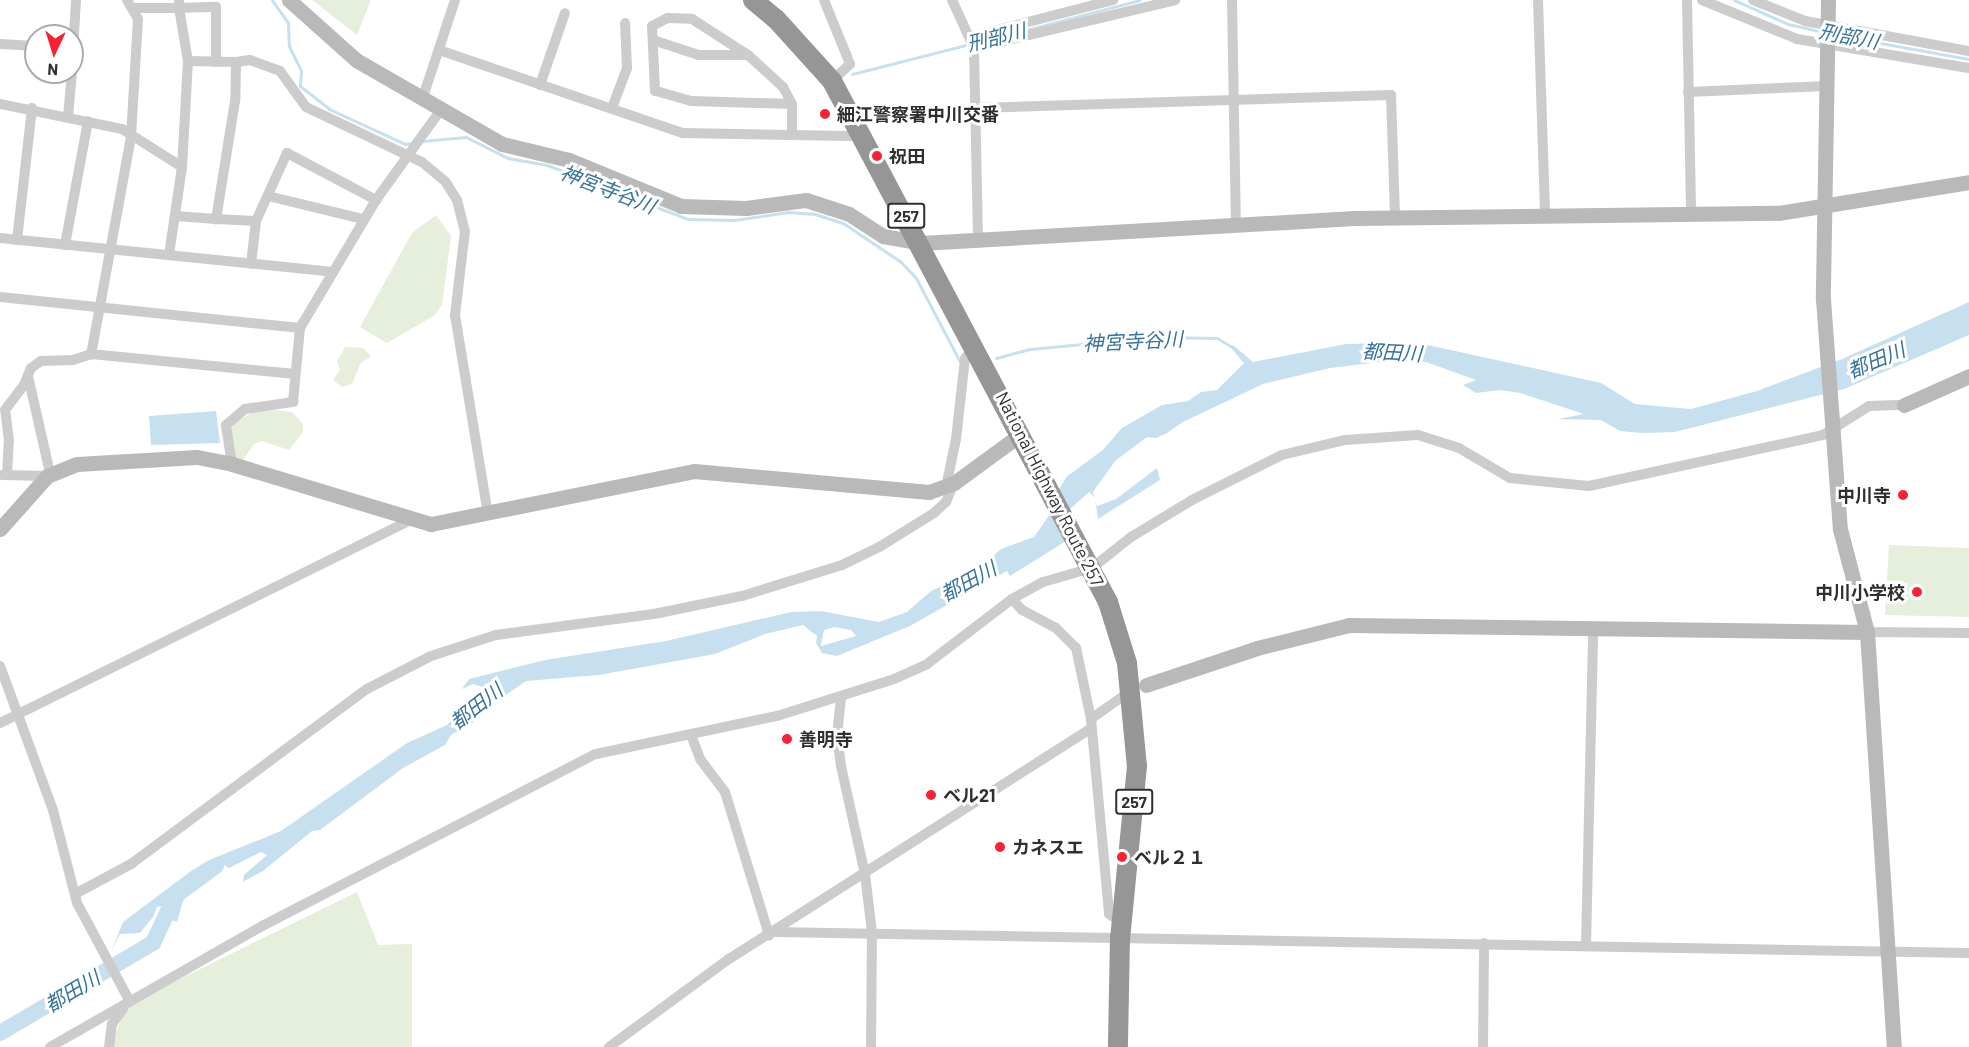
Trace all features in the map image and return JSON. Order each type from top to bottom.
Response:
[{"type":"highway","name":"National Highway Route 257","points":[[753,0],[776,19],[832,81],[921,243],[1108,602],[1128,663],[1134,705],[1137,766],[1121,931],[1118,1047]]},
{"type":"street","points":[[75,24],[76,0]]},
{"type":"street","points":[[290,0],[356,60],[440,111],[502,144],[569,160],[681,206],[746,208],[806,200],[849,214],[883,236],[921,243],[1395,217],[1778,213],[1969,182]]},
{"type":"street","points":[[422,100],[455,0]]},
{"type":"street","points":[[824,0],[850,64],[832,81]]},
{"type":"street","points":[[952,0],[972,43],[977,108],[978,240]]},
{"type":"street","points":[[972,43],[1113,0]]},
{"type":"street","points":[[972,43],[1175,0]]},
{"type":"street","points":[[1232,0],[1236,225]]},
{"type":"street","points":[[1538,0],[1545,216]]},
{"type":"street","points":[[1687,0],[1691,214]]},
{"type":"street","points":[[1702,0],[1797,39],[1827,36],[1969,51]]},
{"type":"street","points":[[1753,0],[1827,36],[1969,68]]},
{"type":"street","points":[[1828,0],[1823,299],[1840,529],[1867,632],[1894,1047]]},
{"type":"street","points":[[91,354],[131,136],[138,42],[130,4],[216,7],[216,62]]},
{"type":"street","points":[[169,255],[182,167],[188,61],[179,5]]},
{"type":"street","points":[[540,85],[566,13]]},
{"type":"street","points":[[792,104],[691,101],[655,92],[652,26],[668,18],[692,19],[748,55],[783,87],[792,104],[792,135]]},
{"type":"street","points":[[612,108],[627,68],[625,23]]},
{"type":"street","points":[[653,40],[699,55],[748,55]]},
{"type":"street","points":[[0,44],[24,45]]},
{"type":"street","points":[[439,50],[682,133],[863,136]]},
{"type":"street","points":[[188,61],[250,60],[269,65],[280,71],[306,106],[408,152],[445,181],[457,200],[465,231],[455,315],[488,514]]},
{"type":"street","points":[[216,219],[235,101],[236,62]]},
{"type":"street","points":[[68,117],[71,84]]},
{"type":"street","points":[[1688,92],[1827,86]]},
{"type":"street","points":[[977,108],[1391,95],[1395,217]]},
{"type":"street","points":[[0,104],[32,108],[122,129],[182,167]]},
{"type":"street","points":[[17,240],[32,108]]},
{"type":"street","points":[[232,464],[226,425],[230,419],[259,405],[293,402],[300,328],[363,219],[408,152],[440,111]]},
{"type":"street","points":[[64,245],[88,121]]},
{"type":"street","points":[[251,264],[256,221],[287,153],[376,200]]},
{"type":"street","points":[[267,196],[363,219]]},
{"type":"street","points":[[176,216],[256,221]]},
{"type":"street","points":[[0,238],[333,272]]},
{"type":"street","points":[[0,297],[300,328]]},
{"type":"street","points":[[76,898],[131,864],[367,689],[431,656],[496,635],[654,614],[742,596],[842,564],[881,546],[934,513],[946,502],[965,359],[974,345]]},
{"type":"street","points":[[296,374],[91,354],[73,360],[41,361],[5,410],[9,441],[3,475],[48,474],[76,464],[197,457],[232,464],[432,524],[694,471],[929,492],[950,485],[1021,434]]},
{"type":"street","points":[[28,376],[48,474]]},
{"type":"street","points":[[50,1047],[264,925],[596,754],[691,735],[841,698],[927,664],[1012,599],[1043,582],[1091,566],[1131,537],[1228,480],[1282,455],[1345,440],[1418,435],[1435,438],[1459,448],[1510,478],[1574,487],[1834,425],[1869,406],[1904,405],[1969,376]]},
{"type":"street","points":[[0,528],[48,474]]},
{"type":"street","points":[[0,723],[414,518]]},
{"type":"street","points":[[1012,599],[1022,610],[1056,628],[1076,648],[1091,723],[1110,914],[1121,931]]},
{"type":"street","points":[[1146,685],[1338,626],[1969,633]]},
{"type":"street","points":[[1586,946],[1593,629]]},
{"type":"street","points":[[0,666],[53,810],[76,898],[130,1002]]},
{"type":"street","points":[[609,1047],[662,1005],[865,874],[1091,723],[1122,697]]},
{"type":"street","points":[[841,698],[837,734],[841,766],[865,874],[872,933],[872,1047]]},
{"type":"street","points":[[691,735],[700,759],[726,792],[771,933]]},
{"type":"street","points":[[771,933],[1121,931],[1484,944],[1969,953]]},
{"type":"street","points":[[1483,1047],[1484,944]]},
{"type":"street","points":[[109,1047],[112,1024],[130,1002]]},
{"type":"green space","points":[[312,0],[371,0],[357,35]]},
{"type":"green space","points":[[436,215],[451,236],[442,305],[435,315],[387,343],[360,327],[412,233]]},
{"type":"green space","points":[[345,347],[363,348],[371,356],[360,364],[352,384],[342,387],[333,380],[340,370],[337,362]]},
{"type":"green space","points":[[276,410],[292,412],[303,424],[303,432],[289,450],[262,441],[254,444],[243,460],[233,456],[228,427],[253,412]]},
{"type":"green space","points":[[1889,545],[1969,548],[1969,617],[1885,615]]},
{"type":"green space","points":[[357,892],[378,945],[412,944],[412,1047],[110,1047],[127,1005]]},
{"type":"water","points":[[1969,302],[1969,335],[1844,389],[1675,432],[1620,431],[1601,420],[1558,419],[1584,414],[1520,393],[1500,390],[1476,393],[1463,385],[1476,380],[1426,362],[1398,360],[1330,368],[1263,384],[1183,422],[1156,438],[1133,436],[1093,492],[1095,498],[1089,492],[1067,512],[1066,541],[1010,576],[1007,571],[910,626],[837,656],[822,653],[816,643],[817,636],[803,625],[765,634],[715,654],[599,675],[526,681],[478,714],[474,722],[451,735],[445,745],[403,768],[320,830],[312,831],[263,871],[243,882],[244,875],[267,855],[261,852],[229,868],[224,865],[212,869],[188,884],[193,886],[183,901],[177,922],[172,920],[175,905],[159,915],[161,906],[157,907],[153,917],[140,933],[120,934],[111,952],[123,922],[191,871],[209,860],[281,831],[407,743],[447,725],[485,688],[473,684],[462,689],[469,679],[545,660],[666,641],[791,612],[821,611],[879,622],[907,612],[931,591],[978,569],[1001,549],[1034,537],[1064,494],[1122,428],[1162,405],[1188,401],[1201,392],[1217,390],[1244,363],[1230,347],[1233,345],[1253,362],[1346,344],[1414,342],[1601,383],[1635,404],[1691,409],[1757,391],[1842,359]],"holes":[[[834,627],[851,630],[856,636],[821,646],[824,630]]]},
{"type":"water","points":[[216,411],[220,443],[151,445],[149,416]]},
{"type":"water","points":[[1157,468],[1160,480],[1098,519],[1095,500],[1097,506],[1116,499]]},
{"type":"waterway","name":"神宮寺谷川","points":[[272,0],[288,23],[289,46],[301,71],[300,86],[329,109],[405,144],[412,143]]},
{"type":"waterway","name":"刑部川","points":[[1011,34],[1140,0]]},
{"type":"waterway","name":"刑部川","points":[[1734,0],[1788,24],[1822,32]]},
{"type":"waterway","name":"刑部川","points":[[1831,34],[1969,59]]},
{"type":"waterway","name":"刑部川","points":[[852,74],[970,44]]},
{"type":"waterway","name":"神宮寺谷川","points":[[422,141],[466,137],[508,158],[547,165],[688,219],[734,220],[788,212],[815,214],[843,223],[901,262],[916,278],[959,360]]},
{"type":"waterway","name":"神宮寺谷川","points":[[996,358],[1030,349],[1158,337],[1217,338],[1232,347]]},
{"type":"waterway","name":"都田川","points":[[1056,510],[1073,482],[1154,422]]},
{"type":"waterway","name":"都田川","points":[[0,1033],[153,943],[175,896],[216,866]]},
{"type":"place","name":"細江警察署中川交番","points":[[825,114]]},
{"type":"place","name":"祝田","points":[[877,156]]},
{"type":"place","name":"中川寺","points":[[1903,495]]},
{"type":"place","name":"中川小学校","points":[[1917,592]]},
{"type":"place","name":"善明寺","points":[[787,739]]},
{"type":"place","name":"ベル21","points":[[931,795]]},
{"type":"place","name":"カネスエ","points":[[1000,847]]},
{"type":"place","name":"ベル２１","points":[[1122,857]]}]
